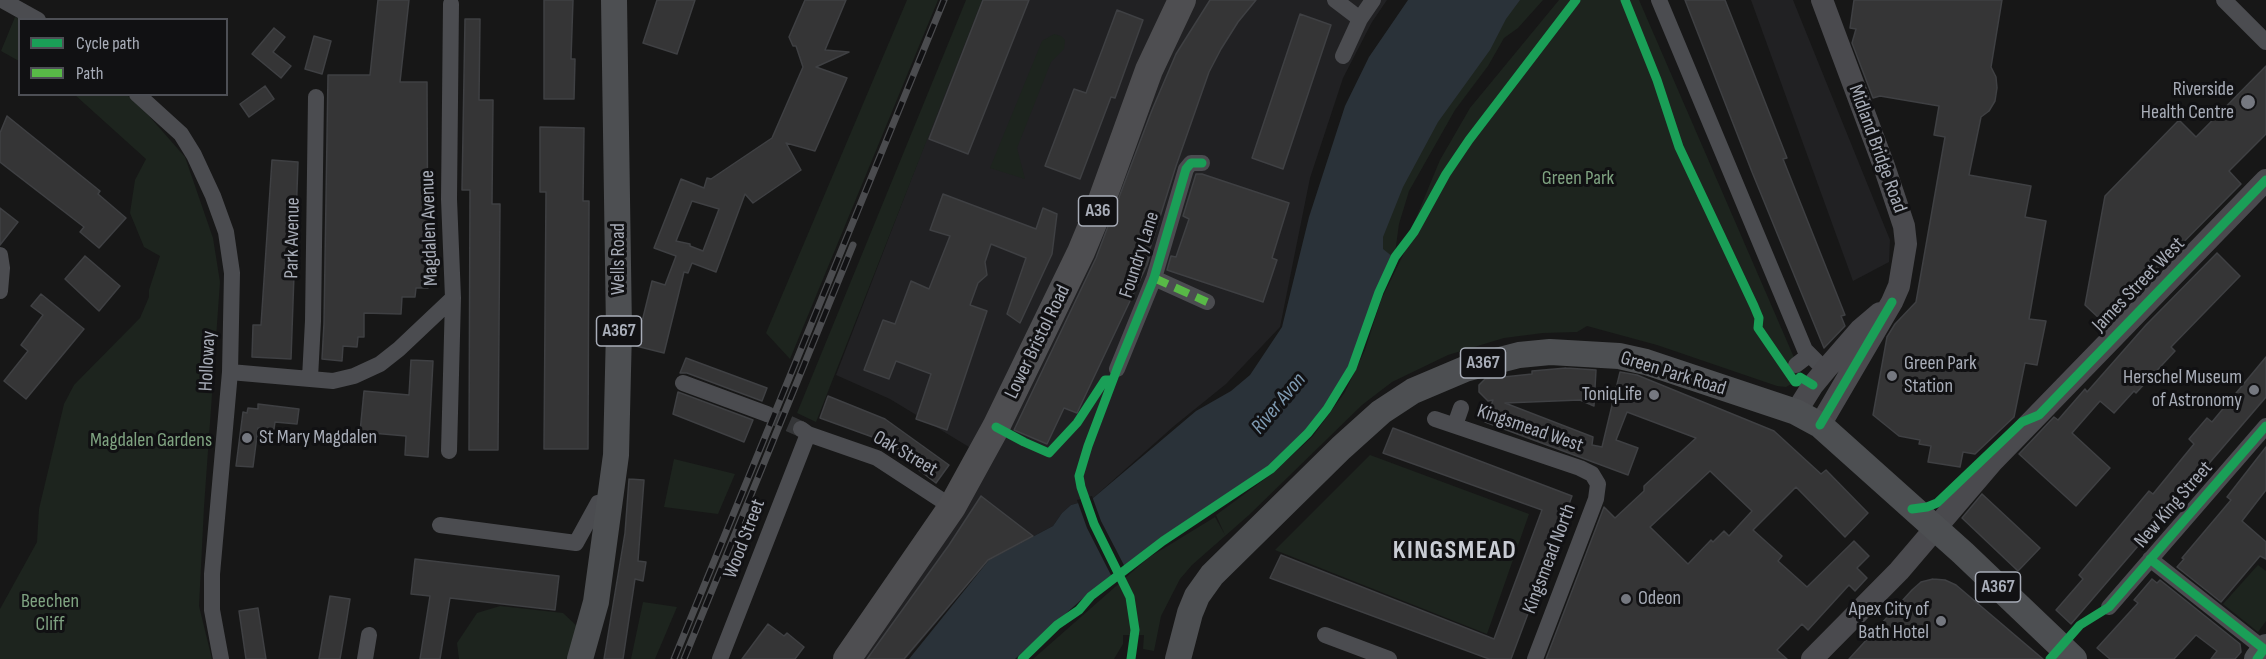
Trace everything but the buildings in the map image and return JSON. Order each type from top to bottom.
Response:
[{"type":"highway","name":"Lower Bristol Road","points":[[847,659],[952,507],[996,427],[1077,261],[1098,211],[1149,70],[1182,0]]},
{"type":"main road","name":"Wells Road","points":[[580,659],[596,602],[616,455],[619,330],[614,0]]},
{"type":"main road","name":"Green Park Road","points":[[1178,659],[1185,627],[1197,596],[1228,557],[1341,448],[1382,412],[1413,391],[1445,376],[1487,362],[1519,355],[1550,352],[1619,356],[1646,362],[1796,412],[1820,425],[1934,528]]},
{"type":"main road","name":"A367","points":[[1934,528],[2073,659]]},
{"type":"street","points":[[2,0],[34,18]]},
{"type":"street","points":[[1335,0],[1360,19]]},
{"type":"street","points":[[1343,56],[1360,19],[1373,0]]},
{"type":"street","points":[[1659,0],[1811,363]]},
{"type":"street","name":"Midland Bridge Road","points":[[1820,425],[1892,302],[1899,286],[1906,244],[1904,226],[1822,0]]},
{"type":"street","points":[[2224,0],[2266,42]]},
{"type":"street","name":"Magdalen Avenue","points":[[449,451],[453,298],[449,199],[451,4]]},
{"type":"street","name":"Holloway","points":[[140,96],[181,134],[194,155],[213,196],[226,232],[232,273],[230,372],[212,574],[212,610],[221,659]]},
{"type":"street","name":"Park Avenue","points":[[310,378],[314,321],[315,97]]},
{"type":"street","name":"Foundry Lane","points":[[1117,369],[1154,278],[1185,169],[1191,163],[1202,163]]},
{"type":"street","name":"James Street West","points":[[1812,659],[1899,570],[1992,462],[2266,180]]},
{"type":"street","points":[[0,255],[2,268],[0,291]]},
{"type":"street","points":[[1154,278],[1207,302]]},
{"type":"street","points":[[230,372],[333,381],[354,376],[380,364],[453,298]]},
{"type":"street","name":"Midland Bridge Road","points":[[1796,412],[1813,385],[1811,363],[1860,330],[1892,302]]},
{"type":"street","points":[[683,383],[767,414]]},
{"type":"street","name":"Kingsmead West","points":[[1455,425],[1461,408]]},
{"type":"street","name":"Kingsmead West","points":[[1435,419],[1592,474]]},
{"type":"street","name":"New King Street","points":[[2109,607],[2266,426]]},
{"type":"street","name":"Oak Street","points":[[804,431],[877,458],[952,507]]},
{"type":"street","name":"Wood Street","points":[[720,659],[804,431]]},
{"type":"street","name":"Kingsmead North","points":[[1534,659],[1596,499],[1598,484],[1592,474]]},
{"type":"street","points":[[440,525],[576,543],[598,503],[610,501]]},
{"type":"street","points":[[2150,559],[2263,652]]},
{"type":"street","points":[[365,659],[369,635]]},
{"type":"street","points":[[1325,635],[1389,659]]},
{"type":"shaded area","points":[[980,0],[1387,0],[1372,22],[1343,78],[1310,178],[1280,327],[1226,384],[1174,426],[1092,499],[1071,505],[1053,526],[989,560],[906,659],[853,659],[992,461],[890,399],[836,375]]},
{"type":"shaded area","points":[[1751,0],[1793,0],[1890,240],[1889,262],[1853,281]]},
{"type":"green space","points":[[907,0],[938,0],[790,359],[766,333]]},
{"type":"green space","points":[[966,0],[982,0],[816,422],[797,413]]},
{"type":"green space","points":[[1504,0],[1543,0],[1518,28],[1504,38],[1488,66],[1455,110],[1409,191],[1399,224],[1395,253],[1385,258],[1377,229],[1393,190]]},
{"type":"green space","name":"Green Park","points":[[1559,0],[1639,0],[1799,369],[1795,382],[1786,387],[1777,386],[1657,345],[1587,326],[1577,332],[1504,338],[1448,355],[1392,382],[1362,405],[1249,515],[1192,565],[1180,579],[1161,616],[1154,651],[1143,649],[1144,635],[1123,635],[1123,644],[1114,659],[1033,659],[1148,558],[1215,517],[1225,535],[1216,515],[1273,473],[1313,436],[1345,392],[1365,350],[1381,300],[1406,249],[1399,247],[1411,230],[1440,160],[1470,108]]},
{"type":"green space","points":[[15,17],[18,18],[18,60],[1,51]]},
{"type":"green space","points":[[1054,34],[1065,40],[1064,49],[1051,62],[1017,148],[1025,179],[990,168],[1042,41]]},
{"type":"green space","name":"Beechen Cliff","points":[[76,96],[128,96],[149,116],[185,157],[213,238],[220,282],[199,606],[212,659],[0,659],[0,609],[37,542],[39,509],[64,404],[74,385],[140,318],[149,297],[149,290],[160,256],[144,247],[130,213],[135,180],[146,159]]},
{"type":"green space","points":[[1370,455],[1529,514],[1487,634],[1275,550]]},
{"type":"green space","points":[[674,459],[735,474],[718,514],[664,507]]},
{"type":"green space","points":[[2258,565],[2266,571],[2266,621],[2258,632],[2223,604]]},
{"type":"green space","points":[[643,602],[677,607],[655,659],[631,659]]},
{"type":"green space","points":[[500,606],[563,613],[578,627],[568,659],[459,659],[457,643],[477,613]]},
{"type":"water","name":"River Avon","points":[[1408,0],[1520,0],[1506,19],[1490,50],[1438,122],[1403,187],[1383,237],[1383,249],[1393,257],[1376,291],[1351,362],[1325,407],[1308,429],[1269,467],[1162,537],[1081,600],[1015,659],[909,659],[989,560],[1053,526],[1071,505],[1092,499],[1196,411],[1231,391],[1250,375],[1282,327],[1309,217],[1345,106],[1369,57]]},
{"type":"pier","points":[[1092,496],[1101,521],[1126,569],[1113,579],[1087,528],[1077,500]]},
{"type":"tunnel","points":[[767,414],[801,429]]},
{"type":"railway","points":[[674,659],[944,0]]},
{"type":"railway","points":[[684,659],[853,245]]},
{"type":"marked path","points":[[1154,278],[1207,302]]},
{"type":"cycle path","points":[[1022,659],[1057,625],[1079,610],[1091,596],[1163,541],[1271,469],[1308,433],[1327,409],[1352,368],[1379,292],[1395,257],[1414,232],[1446,174],[1469,140],[1576,0]]},
{"type":"cycle path","points":[[1625,0],[1657,80],[1679,147],[1754,306],[1759,318],[1758,328],[1795,382],[1800,377],[1813,385]]},
{"type":"cycle path","points":[[1131,659],[1135,630],[1130,597],[1094,524],[1079,476],[1117,369],[1154,278],[1186,169],[1191,163],[1202,163]]},
{"type":"cycle path","points":[[1912,509],[1937,503],[2022,422],[2039,415],[2266,180]]},
{"type":"cycle path","points":[[1820,425],[1892,302]]},
{"type":"cycle path","points":[[996,427],[1049,453],[1077,423],[1105,380],[1112,380]]},
{"type":"cycle path","points":[[2050,659],[2080,625],[2109,607],[2266,426]]},
{"type":"cycle path","points":[[2150,559],[2264,649],[2257,659]]},
{"type":"place","name":"Riverside Health Centre","points":[[2248,102]]},
{"type":"place","name":"Green Park Station","points":[[1892,376]]},
{"type":"place","name":"Herschel Museum of Astronomy","points":[[2254,390]]},
{"type":"place","name":"ToniqLife","points":[[1654,395]]},
{"type":"place","name":"St Mary Magdalen","points":[[247,438]]},
{"type":"place","name":"Odeon","points":[[1626,599]]},
{"type":"place","name":"Apex City of Bath Hotel","points":[[1941,621]]},
{"type":"district","name":"KINGSMEAD","points":[[1455,551]]},
{"type":"park label","name":"Magdalen Gardens","points":[[151,441]]}]
